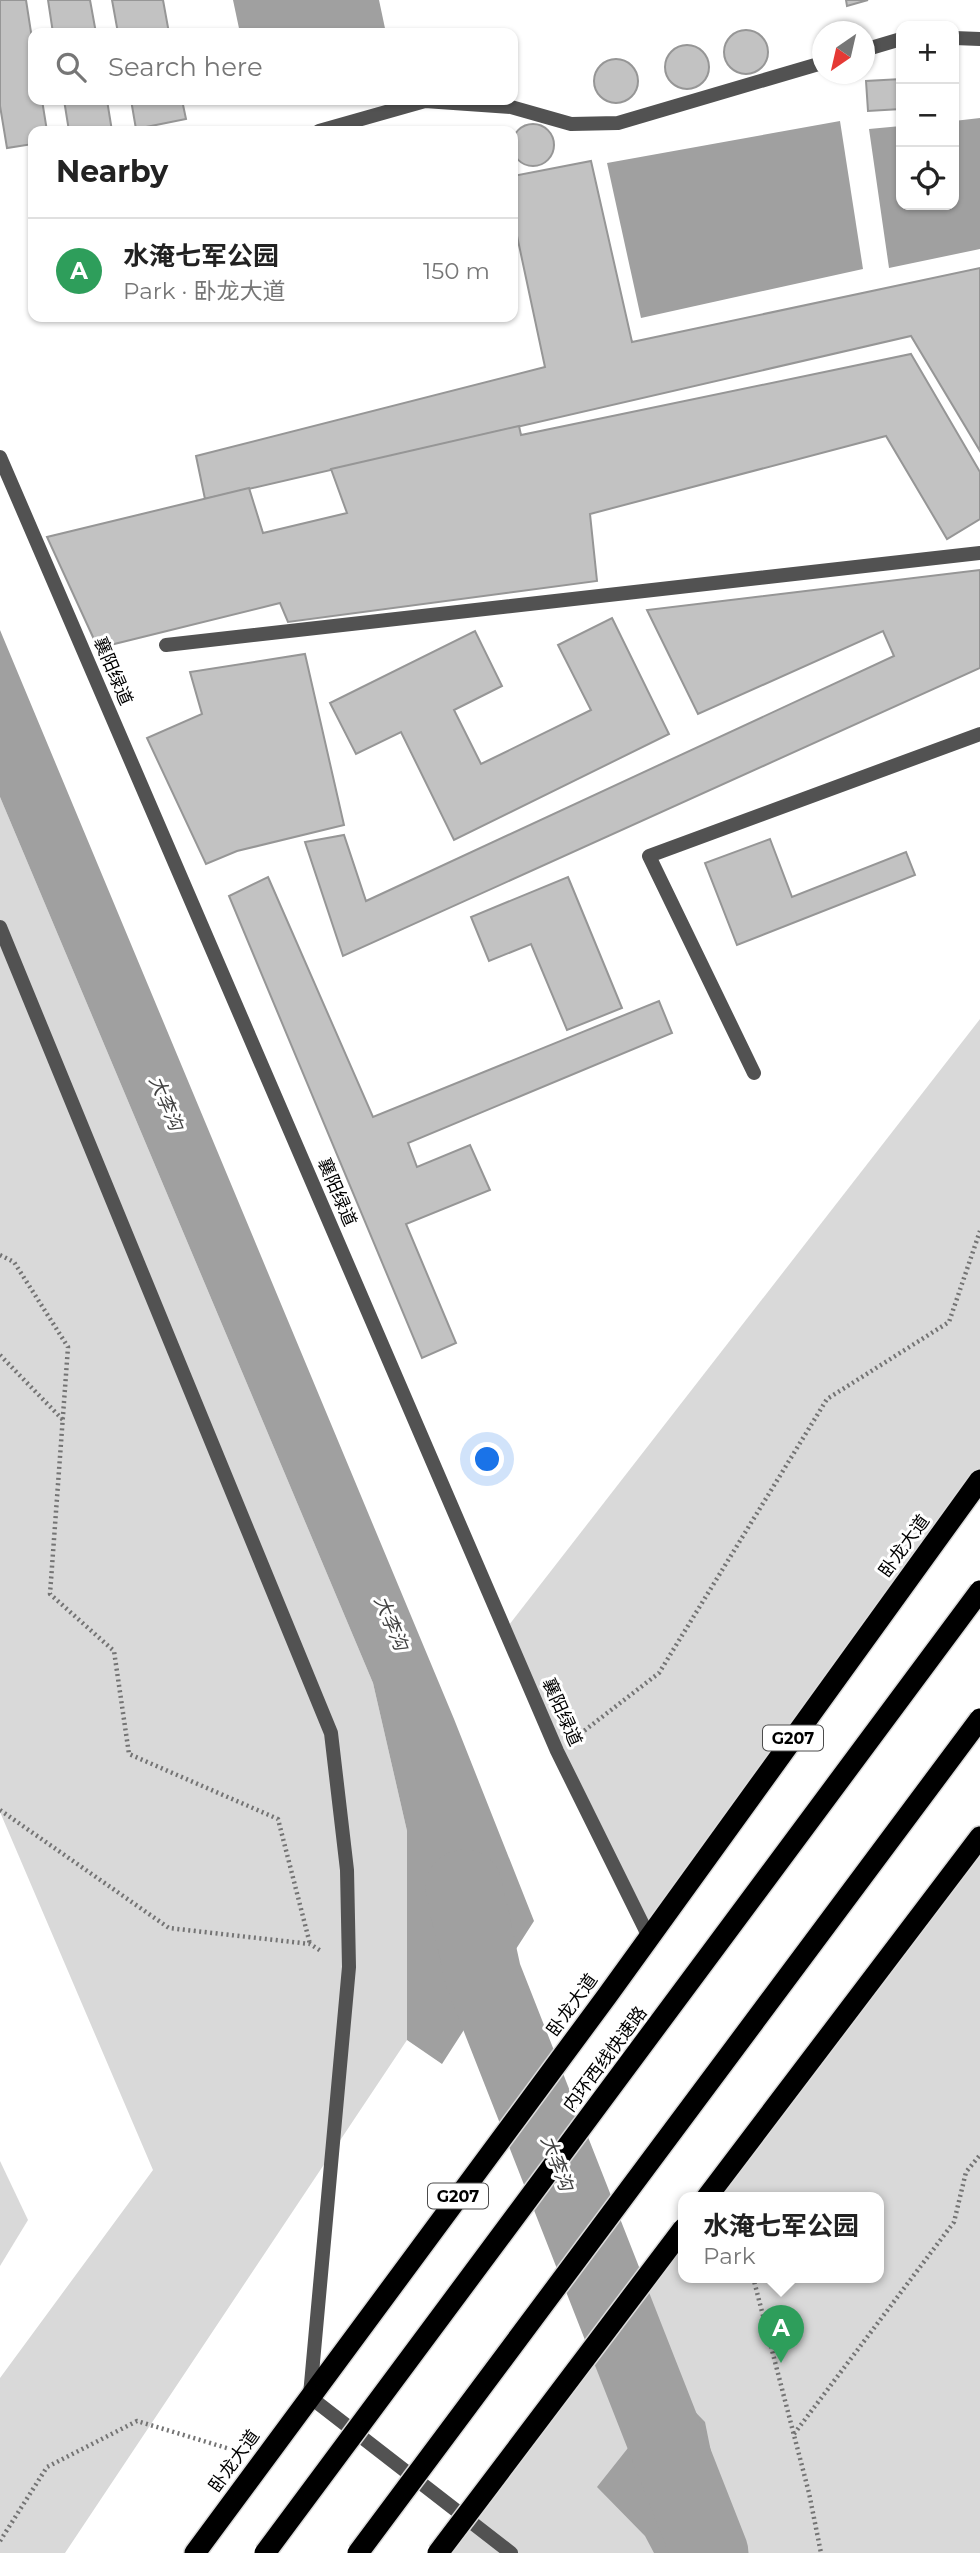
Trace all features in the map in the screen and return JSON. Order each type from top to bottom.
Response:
[{"type":"highway","name":"卧龙大道","points":[[195,2553],[607,1996],[980,1480]]},
{"type":"highway","name":"内环西线快速路","points":[[265,2553],[980,1591]]},
{"type":"highway","points":[[358,2553],[980,1719]]},
{"type":"highway","points":[[711,2192],[980,1837]]},
{"type":"highway","points":[[438,2553],[678,2236]]},
{"type":"street","points":[[959,38],[980,39]]},
{"type":"street","points":[[875,47],[896,40]]},
{"type":"street","points":[[482,105],[511,107],[571,124],[618,123],[812,66]]},
{"type":"street","points":[[337,126],[411,105]]},
{"type":"street","name":"襄阳绿道","points":[[0,457],[558,1751],[649,1937]]},
{"type":"street","points":[[166,645],[980,553]]},
{"type":"street","points":[[754,1073],[649,856],[980,734]]},
{"type":"street","points":[[0,927],[331,1734],[347,1870],[349,1967],[310,2397],[511,2553]]},
{"type":"path","points":[[558,1751],[659,1673],[827,1399],[949,1322],[980,1231]]},
{"type":"path","points":[[0,1255],[14,1262],[68,1347],[50,1594],[114,1651],[129,1755],[278,1819],[310,1944]]},
{"type":"path","points":[[0,1355],[63,1420]]},
{"type":"path","points":[[0,1810],[169,1928],[310,1944],[349,1967]]},
{"type":"path","points":[[794,2434],[954,2222],[966,2172],[980,2155]]},
{"type":"path","points":[[755,2283],[794,2434],[821,2553]]},
{"type":"path","points":[[0,2541],[47,2467],[137,2421],[264,2460]]},
{"type":"shaded area","points":[[0,797],[373,1683],[407,1831],[407,2040],[65,2553],[0,2553],[0,2378],[153,2170],[0,1812]]},
{"type":"shaded area","points":[[980,1019],[980,1476],[649,1937],[505,1630]]},
{"type":"shaded area","points":[[980,1837],[980,2553],[438,2553],[678,2236],[678,2283],[884,2283],[884,2192],[711,2192]]},
{"type":"shaded area","points":[[0,2161],[28,2220],[0,2266]]},
{"type":"water","points":[[233,0],[379,0],[385,28],[239,28]]},
{"type":"water","points":[[980,118],[980,249],[889,268],[869,129],[896,126],[896,210],[959,210],[959,120]]},
{"type":"water","points":[[840,121],[863,269],[641,318],[607,163]]},
{"type":"water","points":[[0,630],[454,1719],[534,1921],[442,2064],[407,2040],[407,1831],[373,1683],[0,797]]},
{"type":"water","points":[[674,2390],[705,2422],[729,2541],[735,2553],[654,2553],[645,2536],[597,2487]]},
{"type":"building","points":[[0,0],[26,0],[30,28],[28,28],[28,105],[43,105],[46,126],[28,126],[28,145],[7,148],[0,106]]},
{"type":"building","points":[[48,0],[90,0],[95,28],[52,28]]},
{"type":"building","points":[[112,0],[163,0],[168,28],[117,28]]},
{"type":"building","points":[[846,0],[868,0],[847,6]]},
{"type":"building","points":[[746,30],[761,37],[768,52],[761,67],[746,74],[731,67],[724,52],[731,37]]},
{"type":"building","points":[[687,45],[702,52],[709,67],[702,82],[687,89],[672,82],[665,67],[672,52]]},
{"type":"building","points":[[616,59],[631,66],[638,81],[631,96],[616,103],[601,96],[594,81],[601,66]]},
{"type":"building","points":[[896,79],[896,109],[868,111],[866,84],[875,84],[875,80]]},
{"type":"building","points":[[65,105],[108,105],[111,126],[68,126]]},
{"type":"building","points":[[132,105],[183,105],[186,119],[151,126],[135,126]]},
{"type":"building","points":[[525,125],[541,125],[553,137],[553,153],[541,165],[525,165],[518,160],[518,130]]},
{"type":"building","points":[[591,161],[632,342],[980,268],[980,451],[911,336],[205,499],[196,456],[545,367],[518,240],[518,175]]},
{"type":"building","points":[[911,354],[980,472],[980,519],[947,539],[886,436],[590,514],[597,581],[288,622],[280,603],[98,648],[47,537],[249,488],[263,533],[347,513],[331,469],[519,426],[521,435]]},
{"type":"building","points":[[980,570],[980,668],[343,956],[305,842],[344,835],[366,901],[894,656],[883,631],[698,714],[647,610]]},
{"type":"building","points":[[612,618],[669,734],[454,840],[401,732],[356,754],[330,703],[475,631],[502,686],[454,710],[481,764],[591,710],[558,645]]},
{"type":"building","points":[[305,654],[344,825],[237,851],[206,864],[147,738],[202,714],[190,672]]},
{"type":"building","points":[[770,839],[792,897],[906,852],[915,875],[737,945],[705,863]]},
{"type":"building","points":[[268,877],[373,1117],[659,1001],[672,1033],[408,1143],[417,1167],[470,1145],[490,1190],[406,1224],[456,1343],[422,1358],[229,896]]},
{"type":"building","points":[[568,877],[622,1008],[567,1030],[531,944],[489,961],[471,917]]},
{"type":"waterway","name":"大李沟","points":[[464,1888],[483,1975],[710,2553]]},
{"type":"place","name":"水淹七军公园","points":[[781,2363]]}]
